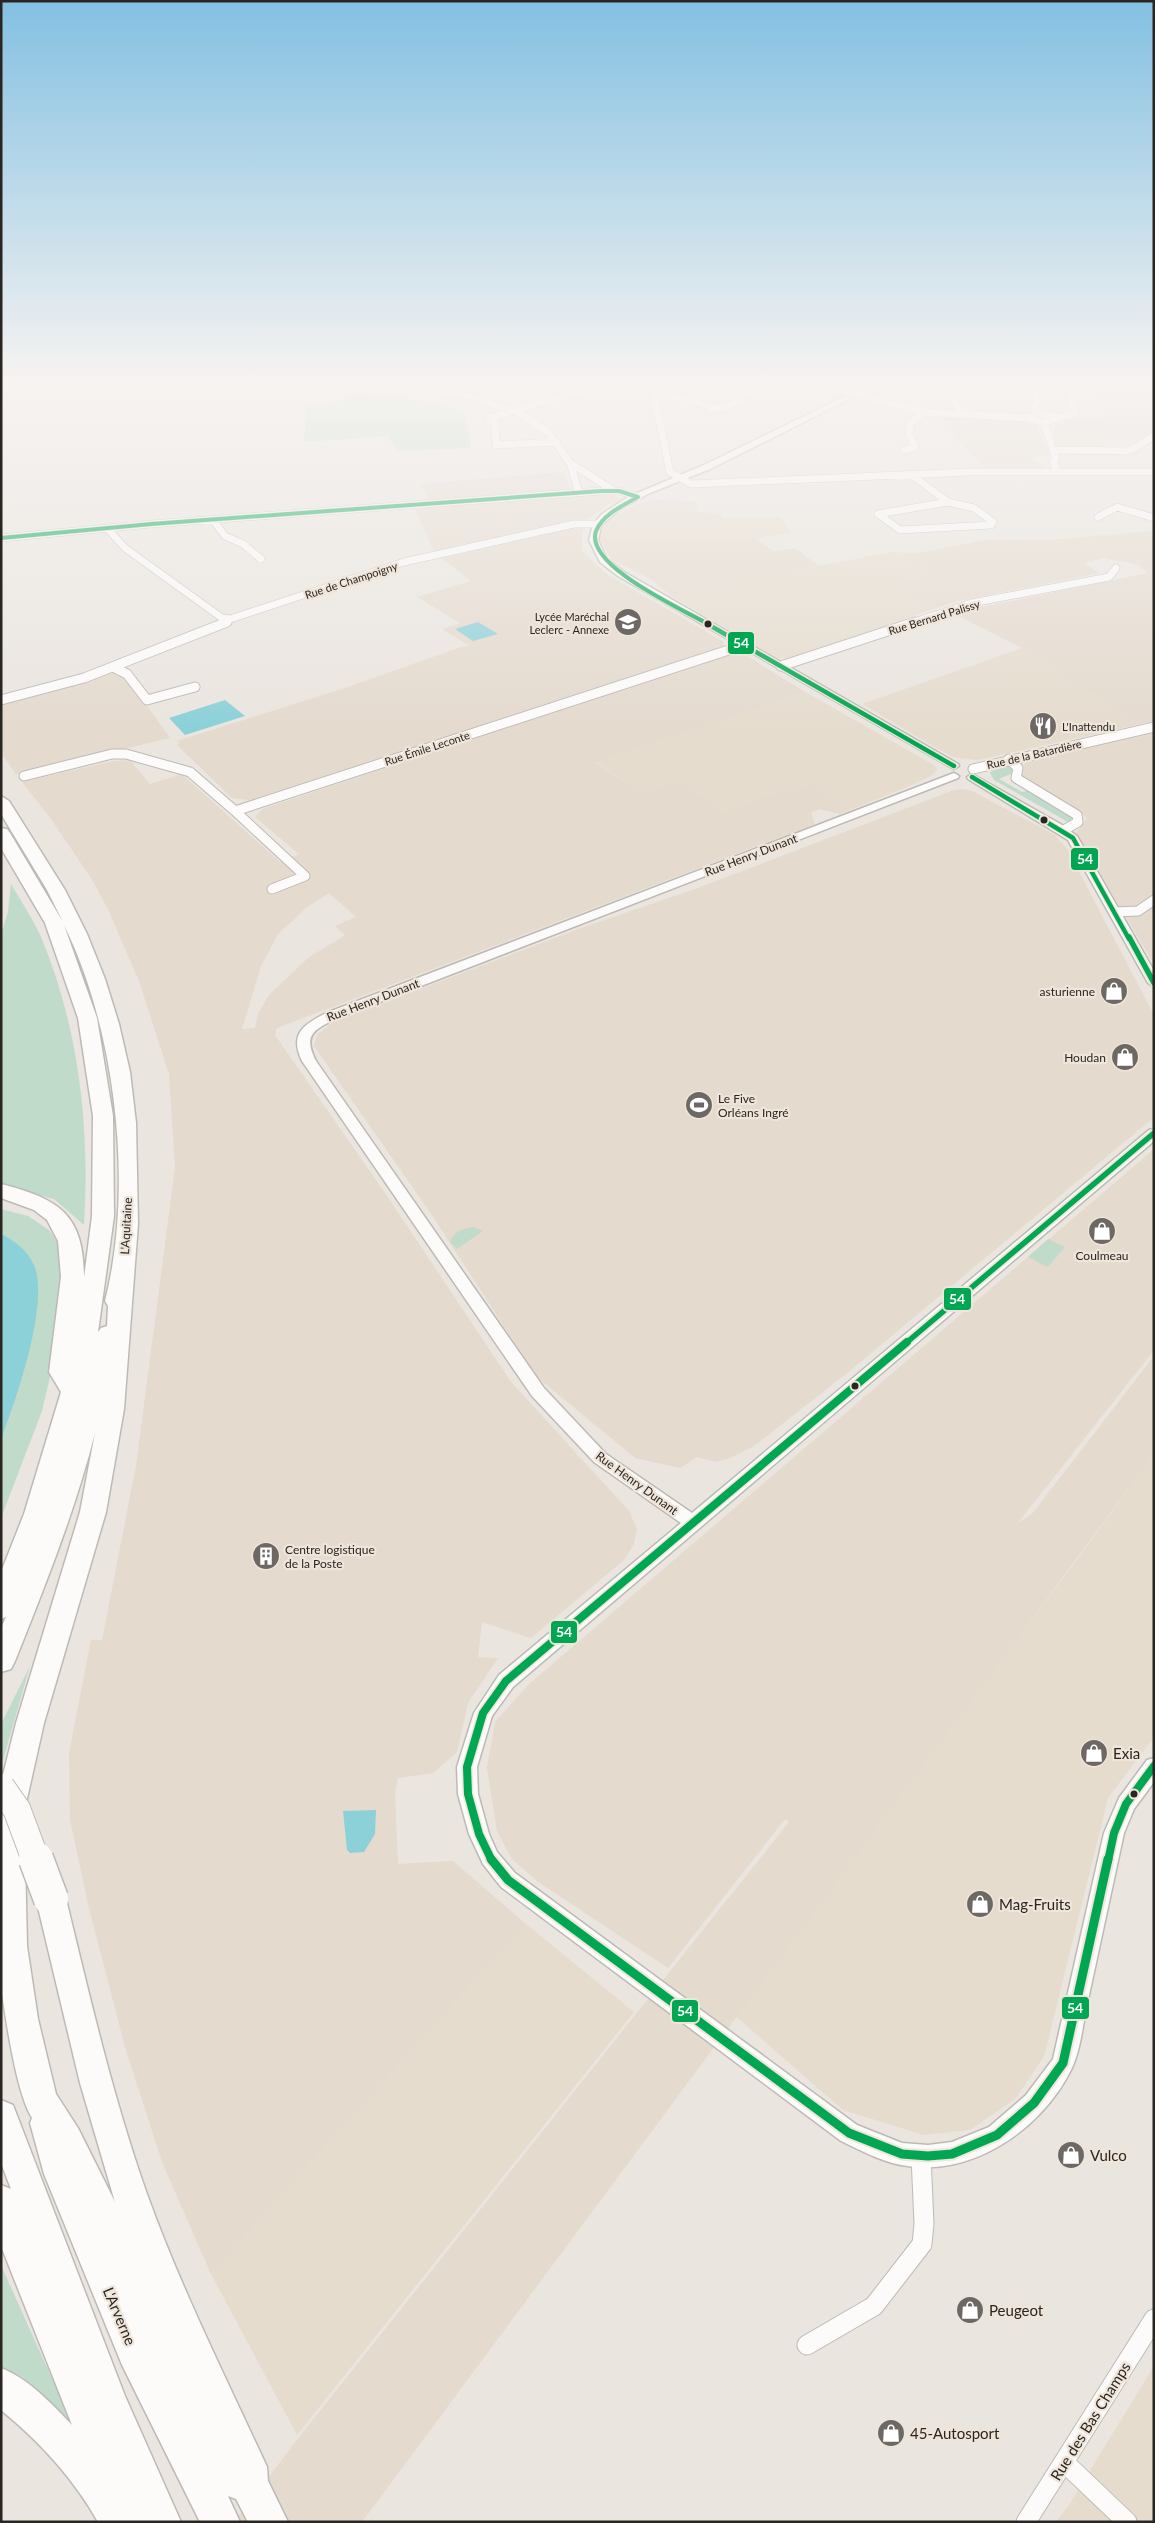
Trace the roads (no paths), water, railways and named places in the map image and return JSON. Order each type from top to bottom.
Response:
[{"type":"highway","name":"L'Aquitaine","points":[[1,801],[38,856],[69,912],[96,976],[110,1023],[123,1091],[128,1157],[127,1217],[121,1286],[71,1478],[40,1567],[1,1661]]},
{"type":"highway","name":"L'Aquitaine","points":[[1,833],[30,878],[69,959],[90,1027],[99,1077],[105,1140],[104,1219],[91,1319],[72,1390],[63,1435],[50,1477],[1,1608]]},
{"type":"highway","points":[[1,1191],[39,1202],[57,1217],[70,1239],[75,1266],[68,1337],[62,1372],[72,1390]]},
{"type":"highway","name":"L'Arverne","points":[[121,1286],[117,1365],[112,1409],[93,1512],[30,1723],[9,1812],[10,1946],[22,2019],[60,2174],[135,2352],[220,2522]]},
{"type":"highway","points":[[1,1787],[17,1810],[51,1899],[73,1994],[129,2192],[178,2317],[248,2467],[261,2507]]},
{"type":"highway","points":[[41,2101],[66,2140],[236,2480],[261,2507]]},
{"type":"highway","points":[[1,2117],[109,2403],[162,2522]]},
{"type":"highway","points":[[1,2202],[94,2433],[136,2522]]},
{"type":"highway","points":[[1,2386],[27,2406],[62,2441],[92,2478],[119,2522]]},
{"type":"street","points":[[1,538],[213,520],[441,506],[571,494]]},
{"type":"street","points":[[626,494],[638,497]]},
{"type":"street","points":[[645,494],[613,510],[598,524],[594,535],[595,548],[602,558],[615,570],[781,666],[954,771],[973,773],[1064,830],[1076,843],[1154,983]]},
{"type":"street","points":[[937,494],[948,502],[974,508],[993,522],[991,525],[900,530],[878,514],[948,502]]},
{"type":"street","points":[[1098,517],[1117,507],[1154,518]]},
{"type":"street","points":[[213,520],[225,536],[244,544],[261,559]]},
{"type":"street","name":"Rue de Champoigny","points":[[1,700],[72,682],[224,624],[230,619],[404,562],[574,524],[598,524]]},
{"type":"street","points":[[107,528],[125,548],[161,576],[219,616],[230,619]]},
{"type":"street","name":"Rue Bernard Palissy","points":[[781,666],[972,604],[1109,577],[1116,568]]},
{"type":"street","name":"Rue Émile Leconte","points":[[235,811],[744,645]]},
{"type":"street","points":[[113,667],[127,674],[147,700],[195,687]]},
{"type":"street","name":"Rue de la Batardière","points":[[973,773],[1009,759],[1154,727]]},
{"type":"street","points":[[24,776],[112,754],[126,754],[157,765],[190,772],[305,876],[272,889]]},
{"type":"street","points":[[1009,759],[1018,768],[1016,778],[1077,815],[1078,822],[1064,830]]},
{"type":"street","name":"Rue Henry Dunant","points":[[692,1522],[600,1458],[538,1392],[309,1061],[302,1048],[302,1040],[307,1031],[316,1023],[331,1016],[954,771]]},
{"type":"street","points":[[1115,912],[1138,911],[1154,900]]},
{"type":"street","points":[[1154,1133],[506,1681],[483,1713],[467,1767],[468,1794],[479,1834],[490,1858],[508,1880],[849,2133],[875,2146],[902,2154],[921,2156],[952,2153],[995,2139],[1020,2120],[1041,2096],[1062,2063],[1114,1833],[1126,1804],[1154,1766]]},
{"type":"street","points":[[807,2346],[874,2306],[922,2244],[924,2224],[921,2156]]},
{"type":"street","name":"Rue des Bas Champs","points":[[1026,2522],[1154,2319]]},
{"type":"street","points":[[1064,2462],[1127,2522]]},
{"type":"water","points":[[478,622],[498,634],[473,641],[455,629]]},
{"type":"water","points":[[225,700],[245,716],[185,735],[169,718]]},
{"type":"water","points":[[1,1234],[16,1243],[28,1255],[34,1265],[38,1282],[38,1303],[29,1352],[15,1401],[1,1439]]},
{"type":"water","points":[[376,1810],[375,1834],[364,1852],[350,1853],[347,1850],[343,1811]]},
{"type":"place","name":"Lycée Maréchal Leclerc - Annexe","points":[[628,622]]},
{"type":"place","name":"L'Inattendu","points":[[1043,726]]},
{"type":"place","name":"asturienne","points":[[1114,991]]},
{"type":"place","name":"Houdan","points":[[1125,1057]]},
{"type":"place","name":"Le Five Orléans Ingré","points":[[699,1105]]},
{"type":"place","name":"Coulmeau","points":[[1102,1231]]},
{"type":"place","name":"Centre logistique de la Poste","points":[[266,1556]]},
{"type":"place","name":"Exia","points":[[1094,1753]]},
{"type":"place","name":"Mag-Fruits","points":[[980,1904]]},
{"type":"place","name":"Vulco","points":[[1071,2155]]},
{"type":"place","name":"Peugeot","points":[[970,2310]]},
{"type":"place","name":"45-Autosport","points":[[891,2433]]}]
